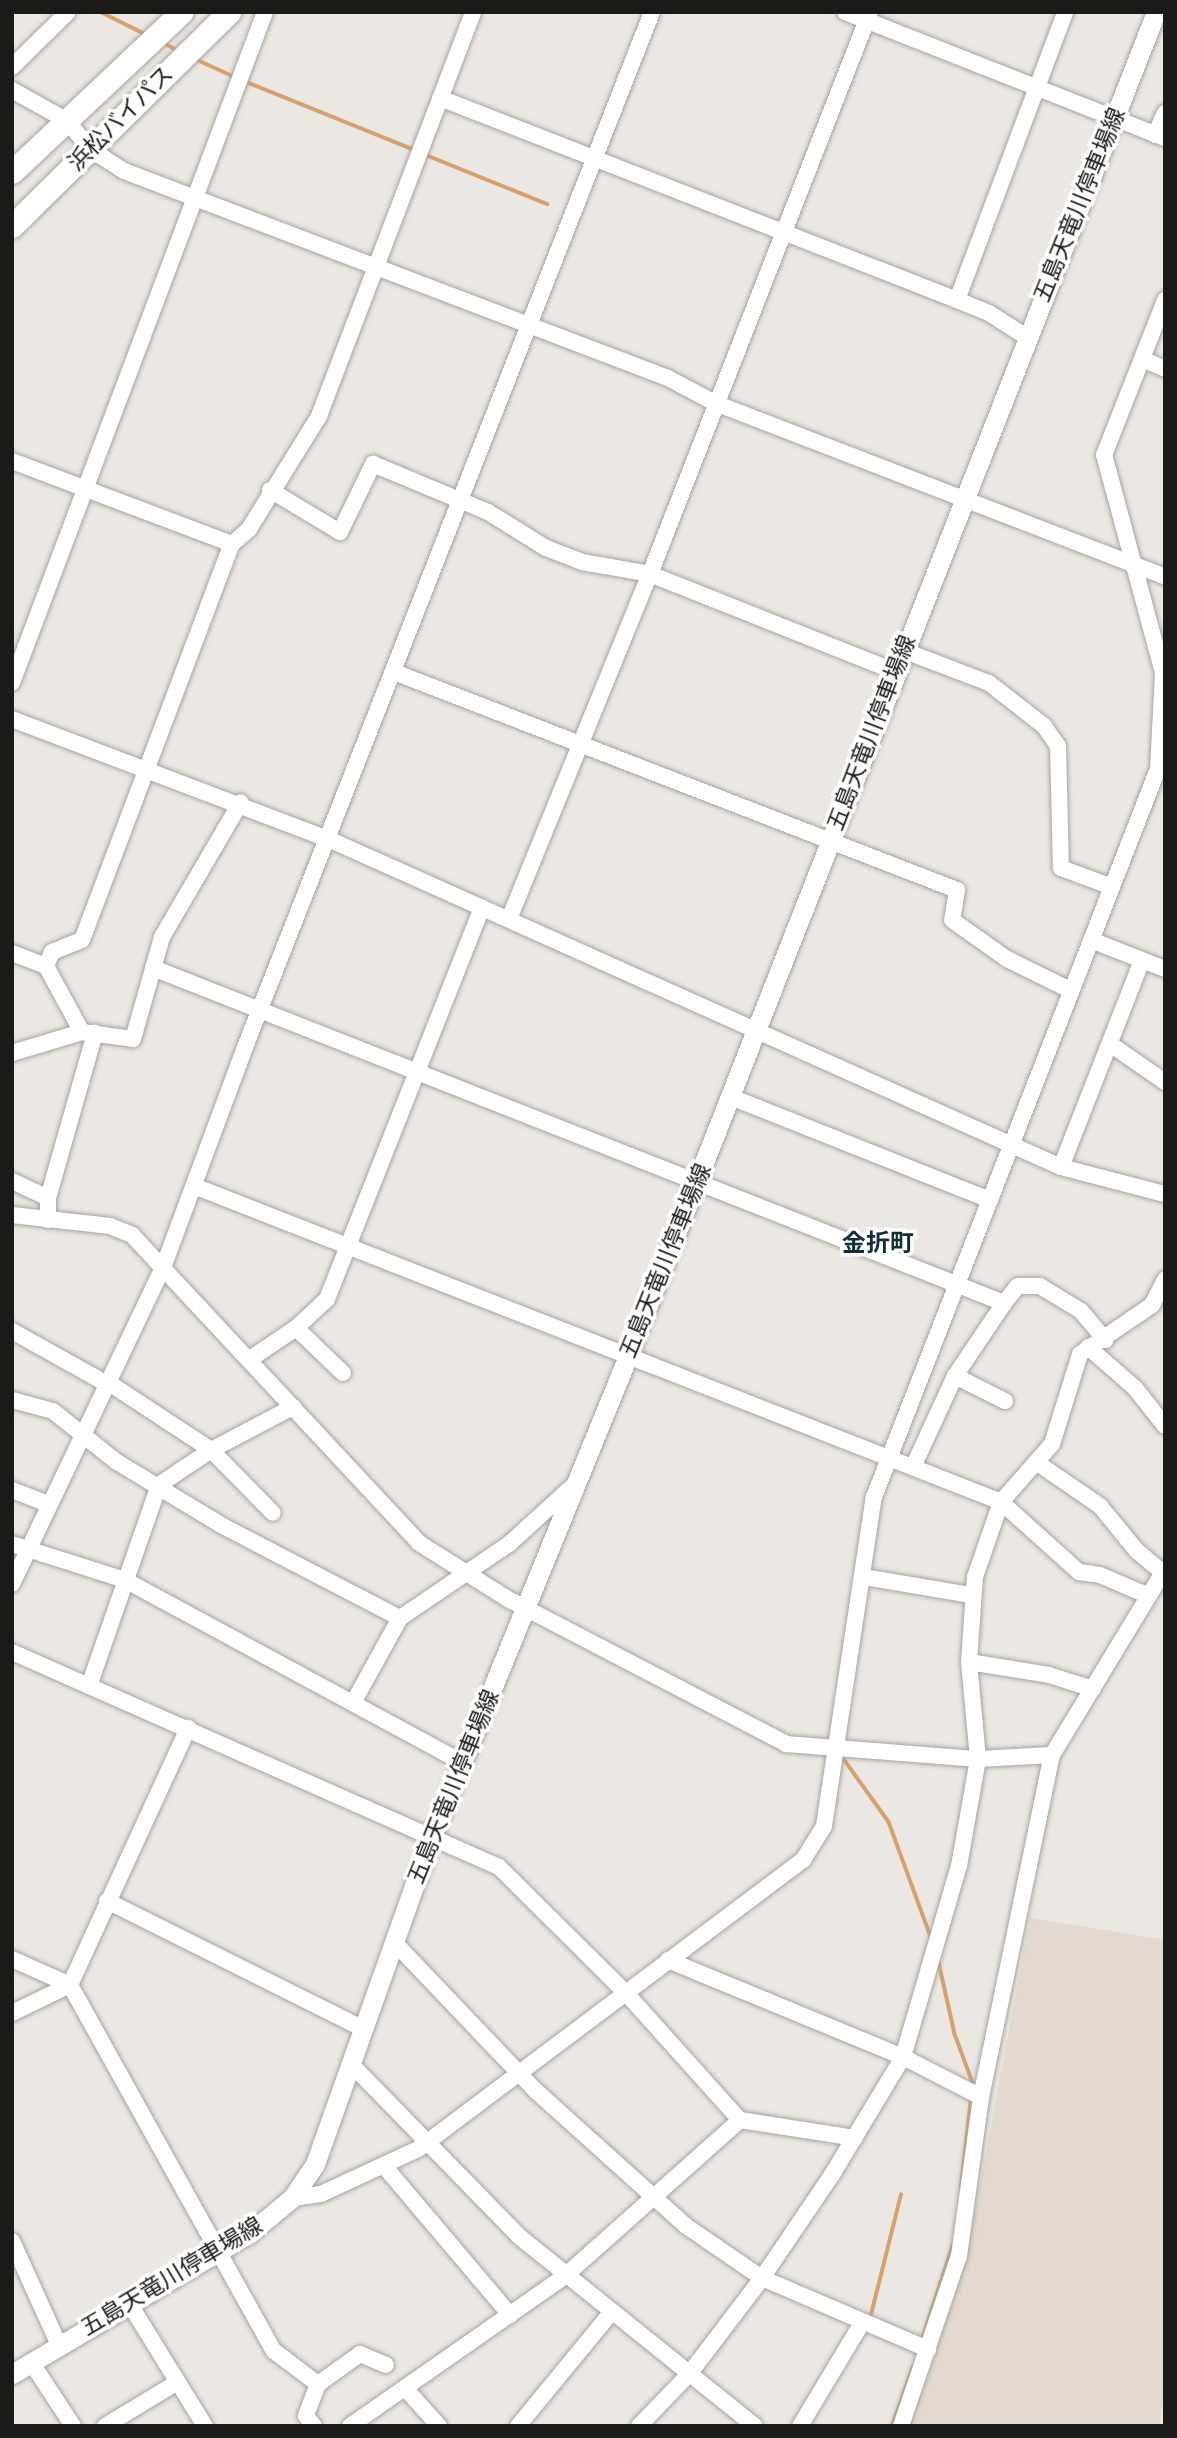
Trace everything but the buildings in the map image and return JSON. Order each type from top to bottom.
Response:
[{"type":"highway","name":"浜松バイパス","points":[[12,226],[229,12]]},
{"type":"highway","name":"浜松バイパス","points":[[12,172],[178,13]]},
{"type":"main road","name":"五島天竜川停車場線","points":[[12,2374],[251,2232],[292,2198],[315,2164],[432,1836],[528,1607],[731,1097],[1156,12]]},
{"type":"street","points":[[12,67],[68,12]]},
{"type":"street","points":[[12,683],[265,12]]},
{"type":"street","points":[[46,966],[52,952],[82,940],[232,544],[249,529],[270,490],[318,416],[473,12]]},
{"type":"street","points":[[12,1584],[20,1547],[48,1504],[79,1435],[164,1265],[259,1010],[652,12]]},
{"type":"street","points":[[845,12],[868,17],[1160,136],[1165,113]]},
{"type":"street","points":[[957,300],[1065,12]]},
{"type":"street","points":[[509,919],[650,574],[868,17]]},
{"type":"street","points":[[12,90],[66,120],[90,149],[124,171],[193,200],[668,378],[715,403],[1165,577]]},
{"type":"street","points":[[440,98],[595,156],[989,313],[1028,338]]},
{"type":"street","points":[[292,2198],[321,2194],[385,2167],[425,2140],[517,2071],[605,2011],[625,1992],[809,1853],[824,1826],[864,1577],[874,1497],[1158,769],[1163,673],[1104,455],[1165,300]]},
{"type":"street","points":[[1142,359],[1165,369]]},
{"type":"street","points":[[12,461],[232,544]]},
{"type":"street","points":[[270,490],[340,532],[373,464],[461,500],[546,548],[582,562],[650,574],[896,672]]},
{"type":"street","points":[[905,651],[989,683],[1044,726],[1058,746],[1061,868],[1112,887]]},
{"type":"street","points":[[394,672],[957,890],[952,920],[1007,959],[1072,990]]},
{"type":"street","points":[[12,719],[146,772],[241,803],[326,838],[1061,1167],[1165,1194]]},
{"type":"street","points":[[12,1053],[89,1032],[133,1039],[162,937],[241,803]]},
{"type":"street","points":[[250,1359],[296,1328],[327,1299],[419,1073],[482,908]]},
{"type":"street","points":[[1091,940],[1165,969]]},
{"type":"street","points":[[12,953],[46,966],[89,1032],[48,1198],[48,1220]]},
{"type":"street","points":[[1061,1167],[1142,960]]},
{"type":"street","points":[[153,968],[1003,1303]]},
{"type":"street","points":[[1110,1044],[1165,1082]]},
{"type":"street","points":[[731,1097],[990,1200]]},
{"type":"street","points":[[12,1181],[48,1198]]},
{"type":"street","points":[[194,1186],[1001,1502],[1079,1572],[1100,1575],[1149,1596]]},
{"type":"street","points":[[12,1215],[110,1226],[132,1235],[164,1265],[419,1543],[461,1573],[786,1744],[978,1759],[1052,1755]]},
{"type":"street","points":[[639,2426],[690,2373],[762,2278],[855,2138],[903,2057],[959,1866],[978,1759],[969,1661],[970,1595],[1001,1502],[1052,1444],[1080,1354],[1088,1347],[1105,1340],[1152,1305],[1165,1279]]},
{"type":"street","points":[[913,1467],[955,1376],[1003,1303],[1018,1286],[1040,1286],[1081,1311],[1105,1340]]},
{"type":"street","points":[[296,1328],[342,1373]]},
{"type":"street","points":[[12,1331],[105,1382],[211,1450],[273,1513]]},
{"type":"street","points":[[1088,1347],[1135,1388],[1165,1426]]},
{"type":"street","points":[[955,1376],[1005,1401]]},
{"type":"street","points":[[12,1400],[53,1411],[79,1435],[222,1525],[400,1618]]},
{"type":"street","points":[[89,1686],[159,1485],[211,1450],[293,1407]]},
{"type":"street","points":[[901,2426],[959,2256],[981,2096],[1052,1755],[1164,1571],[1137,1551],[1100,1506],[1036,1462]]},
{"type":"street","points":[[353,1703],[400,1618],[461,1573],[509,1544],[578,1482]]},
{"type":"street","points":[[12,1490],[48,1504]]},
{"type":"street","points":[[20,1547],[125,1580],[462,1762]]},
{"type":"street","points":[[864,1577],[970,1595]]},
{"type":"street","points":[[12,1652],[499,1867],[625,1992],[740,2120],[855,2138]]},
{"type":"street","points":[[969,1661],[1049,1675],[1093,1689]]},
{"type":"street","points":[[12,2013],[70,1985],[188,1728]]},
{"type":"street","points":[[107,1901],[362,2028]]},
{"type":"street","points":[[394,1942],[517,2071],[686,2226],[762,2278],[928,2349]]},
{"type":"street","points":[[12,1959],[70,1985],[216,2253],[274,2351],[318,2384]]},
{"type":"street","points":[[668,1961],[903,2057],[981,2096]]},
{"type":"street","points":[[350,2063],[565,2276],[755,2426]]},
{"type":"street","points":[[350,2426],[565,2276],[740,2120]]},
{"type":"street","points":[[385,2167],[510,2315]]},
{"type":"street","points":[[12,2241],[58,2345]]},
{"type":"street","points":[[129,2303],[205,2426]]},
{"type":"street","points":[[518,2426],[610,2314]]},
{"type":"street","points":[[800,2426],[862,2323]]},
{"type":"street","points":[[304,2423],[309,2398],[318,2384],[360,2354],[386,2365]]},
{"type":"street","points":[[31,2362],[73,2426]]},
{"type":"street","points":[[106,2426],[176,2382]]},
{"type":"street","points":[[405,2388],[439,2426]]},
{"type":"shaded area","points":[[1030,1918],[1165,1940],[1165,2389],[1159,2426],[903,2426],[927,2380],[966,2259]]},
{"type":"waterway","points":[[101,12],[145,34]]},
{"type":"waterway","points":[[162,42],[177,50]]},
{"type":"waterway","points":[[193,58],[237,78]]},
{"type":"waterway","points":[[244,81],[415,150]]},
{"type":"waterway","points":[[426,155],[547,204]]},
{"type":"waterway","points":[[841,1755],[889,1822],[931,1937]]},
{"type":"waterway","points":[[938,1958],[955,2034],[973,2083]]},
{"type":"waterway","points":[[961,2188],[971,2099]]},
{"type":"waterway","points":[[870,2319],[901,2195]]},
{"type":"waterway","points":[[922,2340],[953,2244]]},
{"type":"waterway","points":[[892,2426],[913,2367]]},
{"type":"district","name":"金折町","points":[[878,1244]]}]
